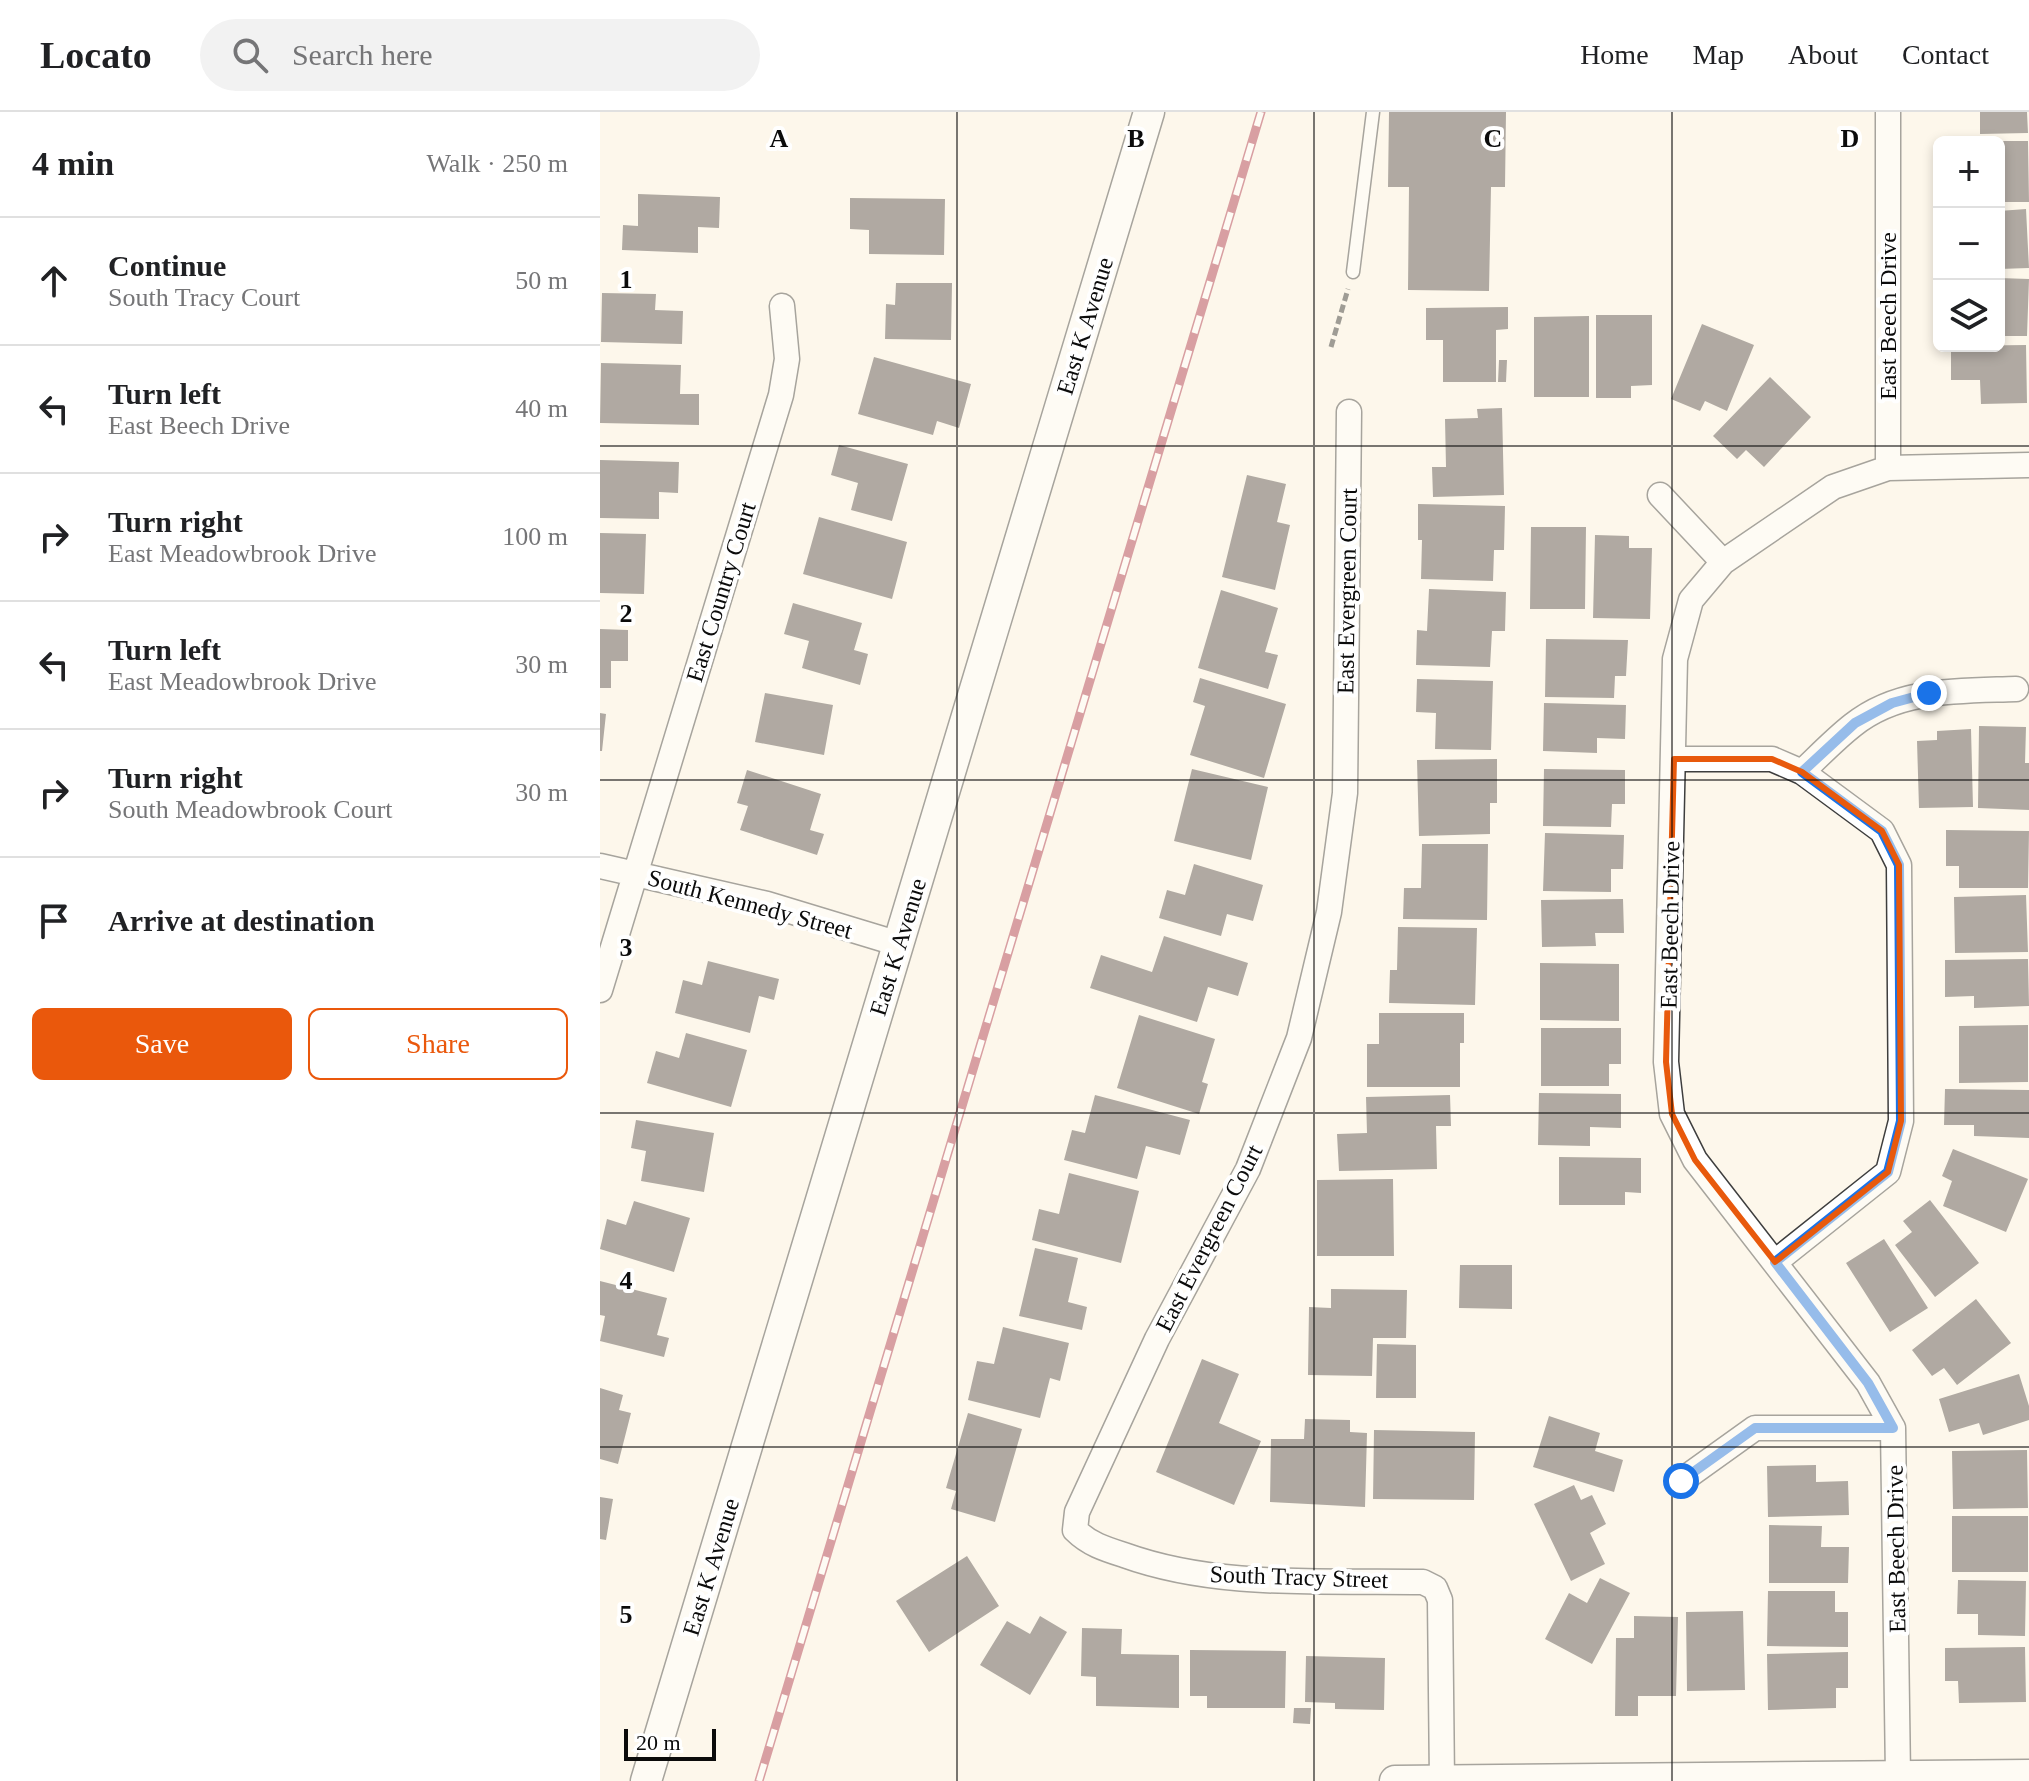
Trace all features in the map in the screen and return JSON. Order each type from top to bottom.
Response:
[{"type":"street","name":"East K Avenue","points":[[646,1781],[1149,112]]},
{"type":"street","name":"East Beech Drive","points":[[1888,112],[1888,468],[1833,487],[1723,562],[1691,600],[1675,659],[1666,1062],[1672,1114],[1695,1160],[1868,1383],[1893,1428],[1898,1776]]},
{"type":"street","name":"East Country Court","points":[[600,990],[781,395],[787,359],[782,306]]},
{"type":"street","name":"East Evergreen Court","points":[[1075,1530],[1077,1512],[1157,1339],[1248,1169],[1299,1038],[1329,912],[1345,793],[1349,412]]},
{"type":"street","points":[[1888,468],[2029,465]]},
{"type":"street","points":[[1660,495],[1723,562]]},
{"type":"street","points":[[1802,772],[1855,723],[1892,703],[1929,693],[2016,689]]},
{"type":"street","points":[[1674,759],[1772,759],[1802,772],[1882,831],[1899,865],[1901,1121],[1888,1172],[1775,1262]]},
{"type":"street","name":"South Kennedy Street","points":[[600,866],[767,904],[899,944]]},
{"type":"street","points":[[1681,1481],[1755,1428],[1893,1428]]},
{"type":"street","name":"South Tracy Street","points":[[1075,1530],[1087,1542],[1158,1568],[1245,1579],[1423,1582],[1435,1588],[1440,1600],[1442,1780]]},
{"type":"street","points":[[1395,1781],[2029,1775]]},
{"type":"lane","points":[[1353,272],[1373,112]]},
{"type":"path","points":[[1331,347],[1353,272]]},
{"type":"highlighted area","points":[[1674,759],[1772,759],[1802,772],[1882,831],[1899,865],[1901,1121],[1888,1172],[1775,1262],[1695,1160],[1672,1114],[1666,1062]]},
{"type":"building","points":[[1389,112],[1506,112],[1505,187],[1491,187],[1489,291],[1408,290],[1409,187],[1388,187]]},
{"type":"building","points":[[1980,112],[2027,112],[2028,133],[1980,134]]},
{"type":"building","points":[[2005,141],[2028,141],[2029,202],[2005,202]]},
{"type":"building","points":[[638,194],[720,197],[719,228],[698,227],[698,253],[622,250],[623,225],[638,226]]},
{"type":"building","points":[[850,198],[945,199],[944,255],[869,254],[869,230],[850,229]]},
{"type":"building","points":[[2026,209],[2029,268],[2005,269],[2005,211]]},
{"type":"building","points":[[2005,278],[2029,279],[2027,336],[2005,336]]},
{"type":"building","points":[[896,283],[952,283],[951,340],[885,339],[886,304],[895,305]]},
{"type":"building","points":[[602,293],[656,294],[655,310],[683,311],[682,344],[601,342]]},
{"type":"building","points":[[1508,307],[1508,329],[1496,330],[1496,382],[1443,382],[1443,340],[1426,340],[1426,308]]},
{"type":"building","points":[[1596,315],[1652,315],[1652,385],[1631,386],[1631,398],[1596,398]]},
{"type":"building","points":[[1589,316],[1589,397],[1534,397],[1534,317]]},
{"type":"building","points":[[1702,324],[1754,345],[1727,411],[1705,401],[1700,411],[1671,399]]},
{"type":"building","points":[[2005,345],[2026,345],[2027,403],[1981,404],[1980,380],[1951,380],[1951,352],[2005,352]]},
{"type":"building","points":[[874,357],[971,384],[959,428],[937,421],[933,435],[858,414]]},
{"type":"building","points":[[1499,360],[1507,360],[1506,382],[1498,382]]},
{"type":"building","points":[[601,363],[681,365],[680,394],[699,394],[699,425],[600,423]]},
{"type":"building","points":[[1770,377],[1811,417],[1764,467],[1746,450],[1737,459],[1713,436]]},
{"type":"building","points":[[1502,408],[1504,495],[1433,497],[1432,467],[1446,467],[1445,419],[1478,418],[1477,409]]},
{"type":"building","points":[[839,445],[908,464],[892,521],[851,510],[858,483],[831,475]]},
{"type":"building","points":[[600,460],[679,462],[678,493],[659,492],[659,519],[600,518]]},
{"type":"building","points":[[1247,475],[1286,484],[1277,522],[1290,525],[1275,590],[1222,577]]},
{"type":"building","points":[[1418,504],[1505,506],[1504,550],[1494,550],[1493,581],[1421,579],[1422,540],[1418,540]]},
{"type":"building","points":[[819,517],[907,542],[892,599],[803,574]]},
{"type":"building","points":[[1531,527],[1586,527],[1585,609],[1530,609]]},
{"type":"building","points":[[600,533],[646,534],[644,594],[600,593]]},
{"type":"building","points":[[1595,535],[1629,536],[1629,548],[1652,548],[1650,619],[1593,618]]},
{"type":"building","points":[[1429,589],[1506,592],[1505,631],[1492,631],[1490,667],[1416,665],[1417,630],[1427,631]]},
{"type":"building","points":[[1221,590],[1278,608],[1265,652],[1278,655],[1268,689],[1198,668]]},
{"type":"building","points":[[793,603],[862,623],[854,650],[868,654],[860,685],[802,668],[809,641],[784,634]]},
{"type":"building","points":[[600,629],[628,630],[628,661],[611,661],[611,688],[600,688]]},
{"type":"building","points":[[1546,639],[1628,640],[1626,676],[1615,676],[1614,698],[1545,697]]},
{"type":"building","points":[[1200,678],[1286,704],[1264,778],[1190,755],[1205,706],[1193,702]]},
{"type":"building","points":[[1417,679],[1493,681],[1491,750],[1435,749],[1436,713],[1416,712]]},
{"type":"building","points":[[765,693],[833,705],[824,755],[755,742]]},
{"type":"building","points":[[1544,703],[1626,705],[1625,739],[1597,738],[1597,753],[1543,751]]},
{"type":"building","points":[[600,713],[606,714],[602,751],[600,751]]},
{"type":"building","points":[[1979,726],[2026,727],[2029,810],[1978,808]]},
{"type":"building","points":[[1971,729],[1973,807],[1919,808],[1917,741],[1937,740],[1937,731]]},
{"type":"building","points":[[1497,759],[1497,803],[1490,803],[1490,834],[1419,836],[1417,760]]},
{"type":"building","points":[[1192,769],[1268,787],[1251,860],[1174,841]]},
{"type":"building","points":[[1544,769],[1625,770],[1625,804],[1612,804],[1611,827],[1543,826]]},
{"type":"building","points":[[747,770],[821,794],[810,830],[824,834],[817,855],[740,830],[748,806],[737,803]]},
{"type":"building","points":[[1946,830],[2029,831],[2028,888],[1959,888],[1959,866],[1946,866]]},
{"type":"building","points":[[1545,833],[1624,835],[1623,869],[1611,869],[1611,892],[1543,891]]},
{"type":"building","points":[[1422,844],[1488,844],[1487,920],[1403,919],[1404,888],[1421,888]]},
{"type":"building","points":[[1194,864],[1263,885],[1253,921],[1227,914],[1221,936],[1159,918],[1167,890],[1185,895]]},
{"type":"building","points":[[2026,895],[2028,952],[1955,953],[1954,897]]},
{"type":"building","points":[[1623,899],[1624,933],[1595,933],[1596,946],[1542,947],[1541,900]]},
{"type":"building","points":[[1398,927],[1477,928],[1475,1005],[1389,1003],[1390,970],[1397,970]]},
{"type":"building","points":[[1164,936],[1248,963],[1238,996],[1208,987],[1197,1022],[1090,988],[1101,955],[1152,972]]},
{"type":"building","points":[[2028,959],[2029,1006],[1974,1008],[1974,996],[1945,997],[1945,960]]},
{"type":"building","points":[[708,961],[779,979],[774,1000],[759,996],[750,1033],[675,1013],[683,980],[702,985]]},
{"type":"building","points":[[1540,963],[1619,964],[1619,1021],[1540,1020]]},
{"type":"building","points":[[1379,1013],[1464,1013],[1460,1087],[1367,1087],[1367,1044],[1379,1044]]},
{"type":"building","points":[[1139,1015],[1215,1039],[1202,1082],[1208,1084],[1199,1114],[1117,1088]]},
{"type":"building","points":[[2028,1025],[2028,1082],[1959,1083],[1959,1026]]},
{"type":"building","points":[[1541,1028],[1621,1028],[1621,1064],[1609,1064],[1609,1086],[1541,1086]]},
{"type":"building","points":[[686,1033],[747,1050],[731,1107],[647,1083],[656,1051],[679,1058]]},
{"type":"building","points":[[1945,1089],[2029,1090],[2029,1138],[1974,1136],[1974,1125],[1944,1125]]},
{"type":"building","points":[[1539,1093],[1621,1094],[1621,1128],[1590,1127],[1590,1146],[1538,1145]]},
{"type":"building","points":[[1095,1095],[1190,1120],[1180,1155],[1146,1146],[1137,1179],[1064,1160],[1072,1130],[1085,1133]]},
{"type":"building","points":[[1450,1095],[1451,1126],[1436,1126],[1437,1169],[1339,1171],[1337,1134],[1367,1133],[1366,1097]]},
{"type":"building","points":[[636,1120],[714,1133],[704,1192],[641,1181],[646,1151],[631,1148]]},
{"type":"building","points":[[1953,1149],[2028,1179],[2006,1232],[1943,1206],[1952,1181],[1942,1176]]},
{"type":"building","points":[[1559,1157],[1641,1158],[1641,1193],[1625,1192],[1625,1205],[1559,1205]]},
{"type":"building","points":[[1069,1173],[1139,1191],[1121,1263],[1032,1240],[1039,1209],[1059,1214]]},
{"type":"building","points":[[1393,1179],[1394,1256],[1317,1256],[1317,1180]]},
{"type":"building","points":[[1930,1200],[1979,1263],[1935,1297],[1895,1245],[1912,1232],[1903,1221]]},
{"type":"building","points":[[634,1201],[690,1218],[674,1272],[600,1249],[607,1219],[626,1225]]},
{"type":"building","points":[[1884,1239],[1928,1308],[1890,1332],[1846,1263]]},
{"type":"building","points":[[1035,1248],[1078,1258],[1068,1302],[1087,1307],[1082,1330],[1019,1316]]},
{"type":"building","points":[[1460,1265],[1512,1265],[1512,1309],[1459,1308]]},
{"type":"building","points":[[600,1281],[667,1298],[657,1335],[669,1338],[664,1357],[600,1341],[605,1316],[600,1315]]},
{"type":"building","points":[[1331,1289],[1407,1290],[1406,1338],[1373,1338],[1372,1376],[1308,1375],[1309,1307],[1331,1308]]},
{"type":"building","points":[[1976,1299],[2011,1343],[1957,1385],[1944,1368],[1932,1376],[1912,1350]]},
{"type":"building","points":[[1003,1327],[1069,1343],[1060,1381],[1050,1378],[1040,1418],[968,1400],[977,1361],[994,1364]]},
{"type":"building","points":[[1377,1344],[1416,1345],[1416,1398],[1376,1398]]},
{"type":"building","points":[[1202,1359],[1239,1374],[1219,1423],[1261,1441],[1234,1505],[1156,1472]]},
{"type":"building","points":[[2019,1374],[2029,1406],[2029,1420],[1983,1435],[1979,1423],[1949,1432],[1939,1399]]},
{"type":"building","points":[[600,1388],[623,1395],[619,1410],[631,1413],[618,1464],[600,1459]]},
{"type":"building","points":[[968,1413],[1022,1429],[995,1522],[951,1509],[956,1491],[946,1488]]},
{"type":"building","points":[[1549,1416],[1600,1433],[1595,1451],[1623,1460],[1614,1492],[1533,1467]]},
{"type":"building","points":[[1305,1419],[1350,1420],[1350,1432],[1367,1433],[1365,1507],[1270,1502],[1271,1439],[1304,1439]]},
{"type":"building","points":[[1374,1430],[1475,1432],[1474,1500],[1373,1499]]},
{"type":"building","points":[[2027,1450],[2028,1508],[1953,1509],[1952,1451]]},
{"type":"building","points":[[1816,1465],[1816,1482],[1848,1481],[1849,1515],[1768,1517],[1767,1466]]},
{"type":"building","points":[[1574,1485],[1581,1500],[1592,1495],[1606,1524],[1590,1533],[1605,1564],[1571,1581],[1534,1504]]},
{"type":"building","points":[[600,1497],[613,1499],[606,1540],[600,1539]]},
{"type":"building","points":[[1952,1516],[2028,1516],[2028,1572],[1952,1572]]},
{"type":"building","points":[[1769,1525],[1822,1526],[1821,1547],[1849,1547],[1848,1583],[1769,1583]]},
{"type":"building","points":[[967,1556],[999,1606],[929,1652],[896,1601]]},
{"type":"building","points":[[1600,1578],[1630,1593],[1592,1664],[1545,1639],[1569,1593],[1587,1603]]},
{"type":"building","points":[[1958,1580],[2026,1581],[2025,1636],[1978,1635],[1978,1614],[1957,1614]]},
{"type":"building","points":[[1768,1591],[1835,1591],[1835,1612],[1848,1612],[1848,1647],[1767,1646]]},
{"type":"building","points":[[1743,1611],[1745,1690],[1687,1691],[1686,1612]]},
{"type":"building","points":[[1040,1616],[1067,1632],[1030,1695],[980,1665],[1007,1621],[1030,1634]]},
{"type":"building","points":[[1634,1616],[1678,1617],[1676,1696],[1638,1696],[1638,1716],[1615,1716],[1616,1638],[1634,1638]]},
{"type":"building","points":[[1082,1628],[1122,1629],[1121,1654],[1179,1655],[1179,1708],[1096,1706],[1096,1677],[1081,1676]]},
{"type":"building","points":[[2025,1647],[2026,1702],[1959,1703],[1958,1681],[1945,1681],[1945,1648]]},
{"type":"building","points":[[1190,1650],[1286,1651],[1285,1708],[1207,1708],[1207,1696],[1190,1696]]},
{"type":"building","points":[[1848,1652],[1848,1688],[1836,1688],[1836,1708],[1768,1710],[1767,1654]]},
{"type":"building","points":[[1306,1656],[1385,1658],[1384,1710],[1335,1709],[1335,1703],[1305,1702]]},
{"type":"building","points":[[1294,1708],[1311,1708],[1310,1724],[1293,1723]]},
{"type":"railway","points":[[759,1781],[1261,112]]},
{"type":"route","points":[[1681,1481],[1755,1428],[1893,1428],[1868,1383],[1775,1262],[1888,1172],[1901,1121],[1899,865],[1882,831],[1802,772],[1855,723],[1892,703],[1929,693]]}]
